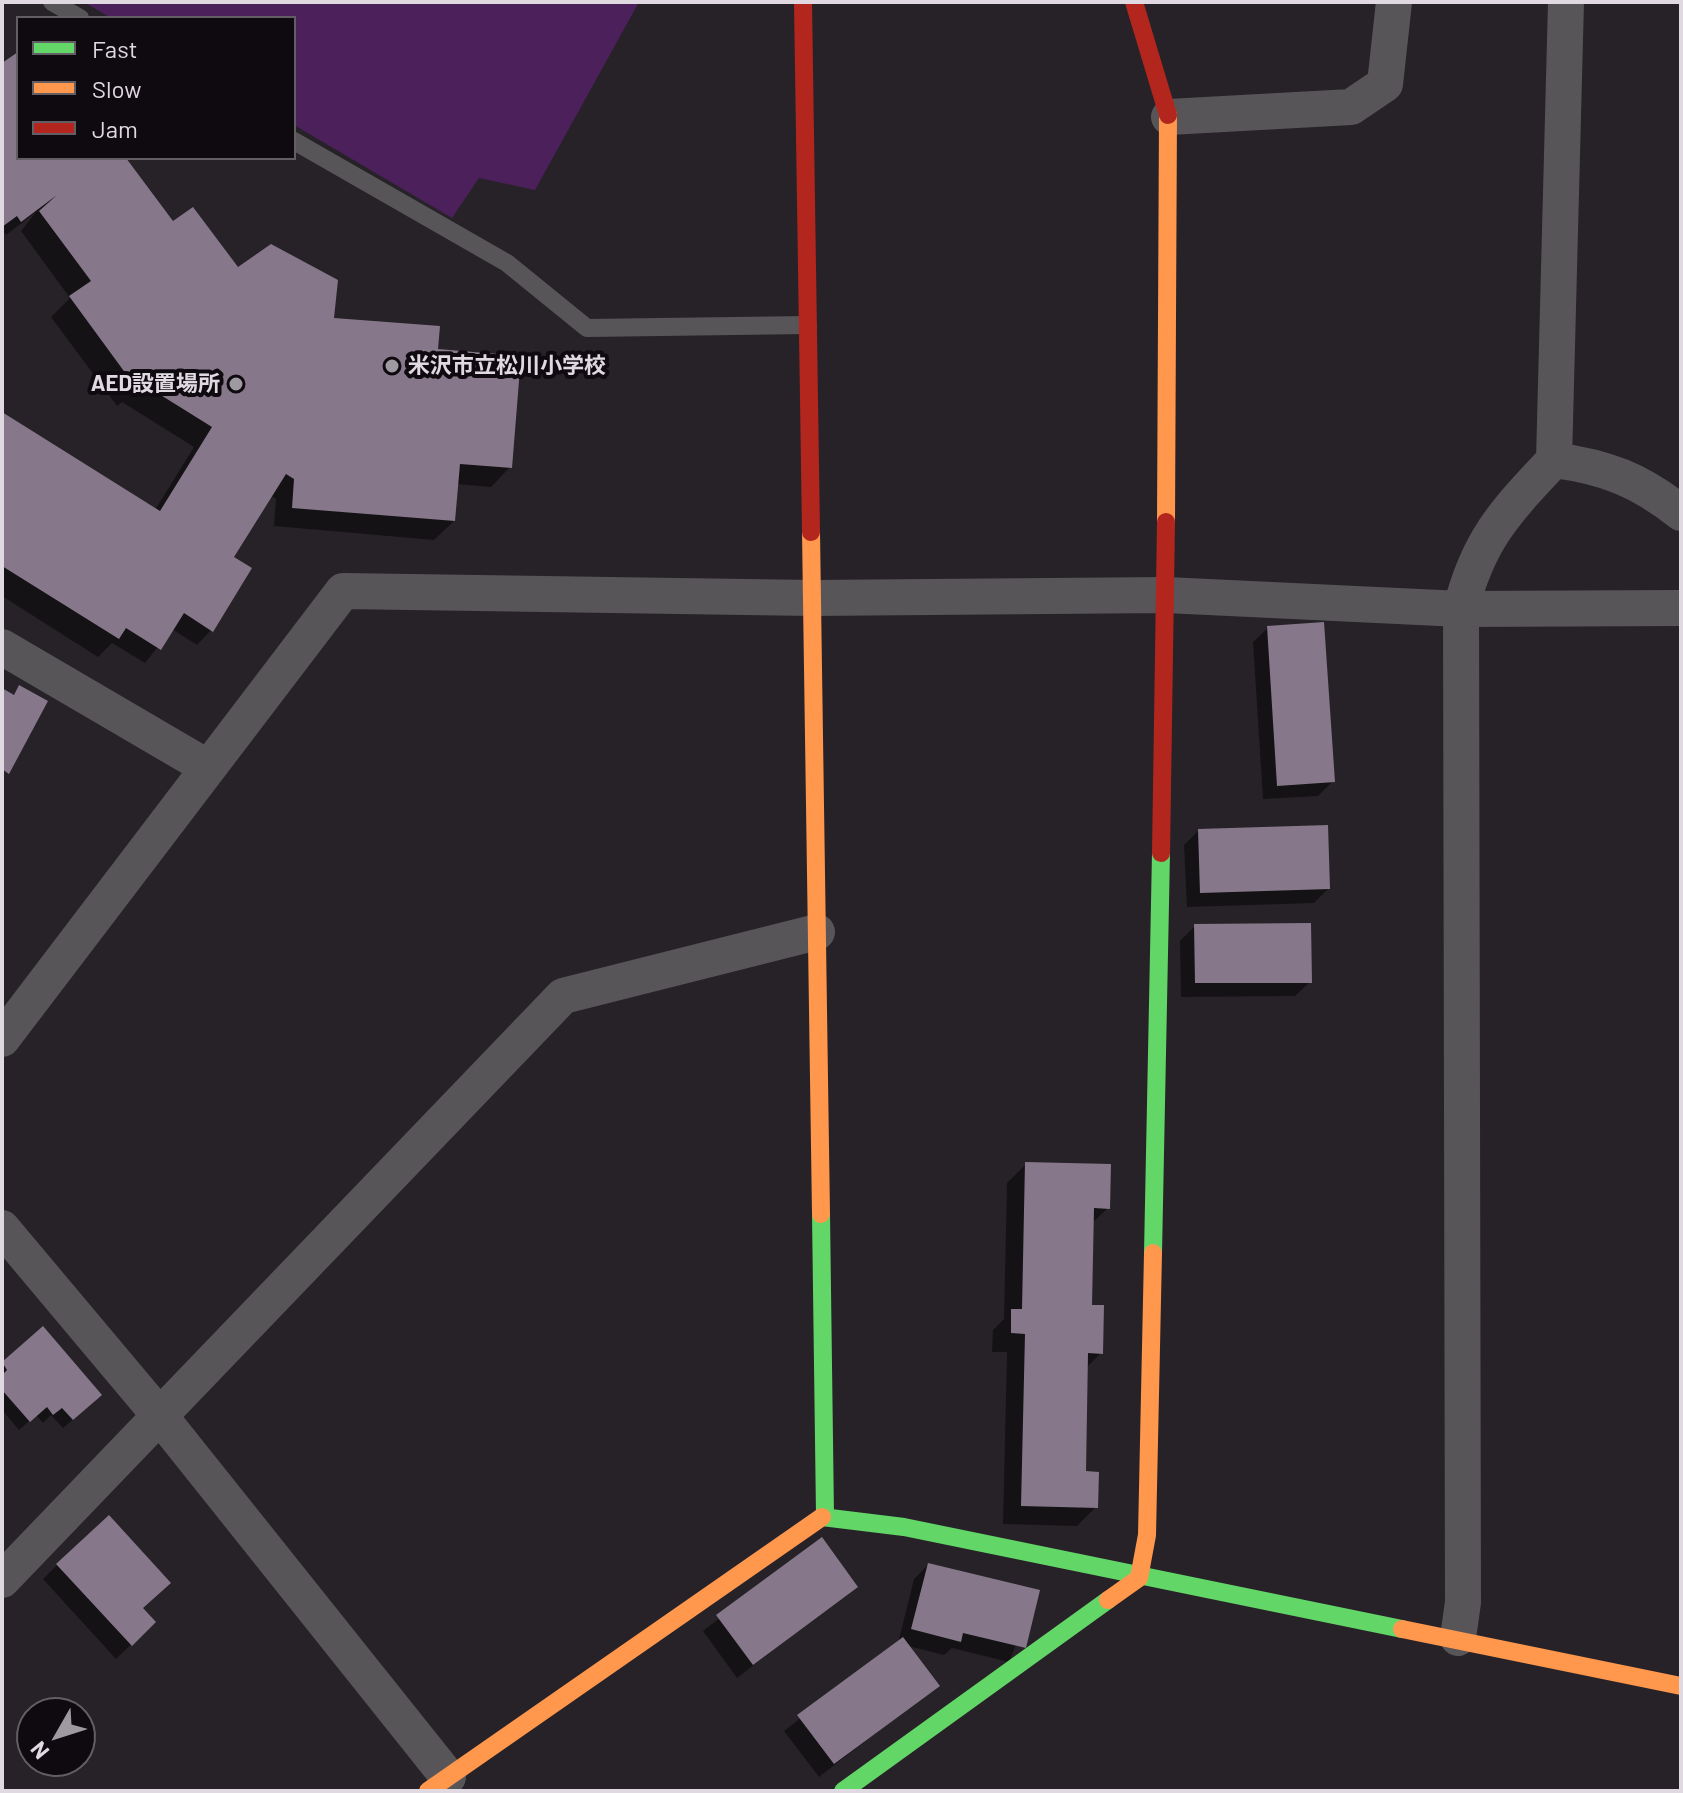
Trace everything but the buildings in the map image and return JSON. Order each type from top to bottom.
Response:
[{"type":"street","points":[[803,2],[825,1515]]},
{"type":"street","points":[[843,1791],[1139,1578],[1147,1535],[1166,595],[1169,117],[1134,2]]},
{"type":"street","points":[[1169,117],[1351,107],[1385,84],[1394,2]]},
{"type":"street","points":[[1458,1638],[1463,1602],[1461,609],[1471,567],[1506,511],[1554,460],[1566,2]]},
{"type":"street","points":[[1554,460],[1600,466],[1654,491],[1681,513]]},
{"type":"street","points":[[2,1039],[343,591],[812,598],[1166,595],[1461,609],[1681,608]]},
{"type":"street","points":[[2,647],[207,767]]},
{"type":"street","points":[[2,1580],[563,996],[817,932]]},
{"type":"street","points":[[2,1228],[159,1415],[438,1784],[825,1515],[872,1521],[1139,1578],[1458,1638],[1681,1686]]},
{"type":"lane","points":[[52,2],[76,16]]},
{"type":"lane","points":[[296,142],[507,263],[587,328],[808,325]]},
{"type":"shaded area","points":[[84,2],[639,2],[535,190],[479,178],[452,218],[296,126],[296,16],[108,16]]},
{"type":"traffic: fast","points":[[1153,1253],[1161,853]]},
{"type":"traffic: fast","points":[[821,1214],[825,1515]]},
{"type":"traffic: fast","points":[[822,1517],[904,1527],[1402,1629]]},
{"type":"traffic: fast","points":[[843,1791],[1108,1600]]},
{"type":"traffic: slow","points":[[1166,522],[1168,115]]},
{"type":"traffic: slow","points":[[811,532],[821,1214]]},
{"type":"traffic: slow","points":[[1108,1600],[1139,1578],[1147,1535],[1153,1253]]},
{"type":"traffic: slow","points":[[428,1791],[822,1517]]},
{"type":"traffic: slow","points":[[1402,1629],[1681,1686]]},
{"type":"traffic: jam","points":[[803,2],[811,532]]},
{"type":"traffic: jam","points":[[1134,2],[1168,115]]},
{"type":"traffic: jam","points":[[1161,853],[1166,522]]},
{"type":"place","name":"米沢市立松川小学校","points":[[392,366]]},
{"type":"place","name":"AED設置場所","points":[[236,384]]}]
